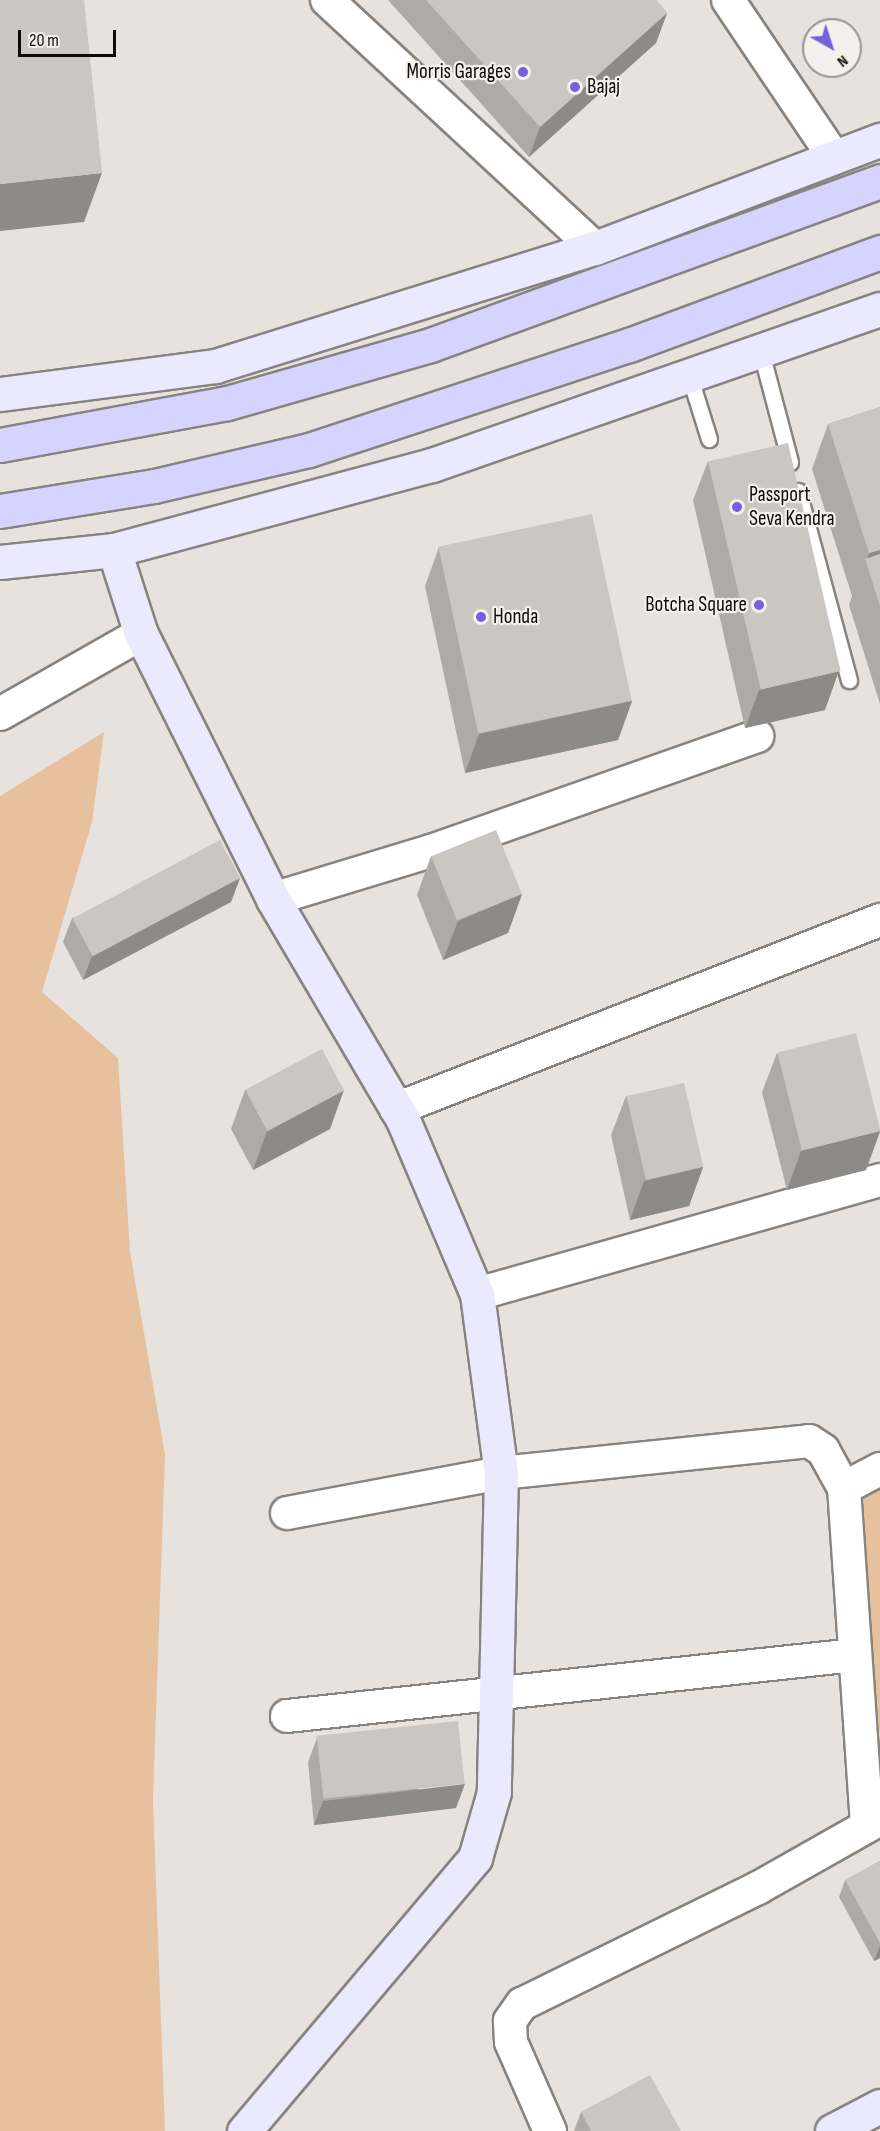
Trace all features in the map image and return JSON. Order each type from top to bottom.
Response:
[{"type":"main road","points":[[0,446],[227,403],[430,345],[880,181]]},
{"type":"main road","points":[[0,511],[154,486],[309,450],[629,345],[880,252]]},
{"type":"street","points":[[327,0],[595,248]]},
{"type":"street","points":[[728,0],[834,157]]},
{"type":"street","points":[[0,394],[215,366],[595,248],[880,140]]},
{"type":"street","points":[[0,562],[114,549],[432,465],[690,378],[880,309]]},
{"type":"street","points":[[114,549],[141,634],[273,898],[396,1109],[477,1294],[501,1473],[500,1692],[494,1792],[475,1858],[244,2131]]},
{"type":"street","points":[[0,714],[141,634]]},
{"type":"street","points":[[273,898],[452,844],[757,736]]},
{"type":"street","points":[[396,1109],[880,920]]},
{"type":"street","points":[[477,1294],[880,1180]]},
{"type":"street","points":[[287,1513],[501,1473],[809,1442],[823,1450],[844,1488],[855,1655],[874,1822],[758,1888],[522,2004],[510,2021],[511,2042],[550,2131]]},
{"type":"street","points":[[844,1488],[880,1469]]},
{"type":"street","points":[[286,1716],[855,1655]]},
{"type":"street","points":[[832,2131],[880,2106]]},
{"type":"lane","points":[[760,352],[849,680]]},
{"type":"lane","points":[[690,378],[709,440]]},
{"type":"shaded area","points":[[104,732],[92,822],[42,992],[118,1058],[130,1251],[165,1455],[153,1800],[165,2131],[0,2131],[0,796]]},
{"type":"shaded area","points":[[880,1489],[880,1736],[854,1501]]},
{"type":"building","points":[[0,0],[84,0],[102,173],[0,184]]},
{"type":"building","points":[[426,0],[656,0],[667,13],[540,127]]},
{"type":"building","points":[[880,407],[880,550],[869,553],[828,424]]},
{"type":"building","name":"Botcha Square","points":[[788,443],[841,671],[761,689],[708,461]]},
{"type":"building","points":[[592,514],[632,701],[478,733],[438,547]]},
{"type":"building","points":[[880,554],[880,606],[865,559]]},
{"type":"building","points":[[496,830],[522,894],[457,920],[431,856]]},
{"type":"building","points":[[220,840],[240,878],[93,956],[73,918]]},
{"type":"building","points":[[856,1033],[880,1131],[802,1151],[777,1053]]},
{"type":"building","points":[[322,1049],[344,1090],[267,1131],[245,1090]]},
{"type":"building","points":[[684,1083],[703,1167],[646,1180],[627,1096]]},
{"type":"building","points":[[458,1721],[465,1784],[323,1798],[317,1736]]},
{"type":"building","points":[[880,1861],[880,1943],[845,1880]]},
{"type":"building","points":[[650,2075],[681,2131],[591,2131],[581,2112]]},
{"type":"place","name":"Morris Garages","points":[[523,72]]},
{"type":"place","name":"Bajaj","points":[[575,87]]},
{"type":"place","name":"Passport Seva Kendra","points":[[737,507]]},
{"type":"place","name":"Botcha Square","points":[[759,605]]},
{"type":"place","name":"Honda","points":[[481,617]]}]
